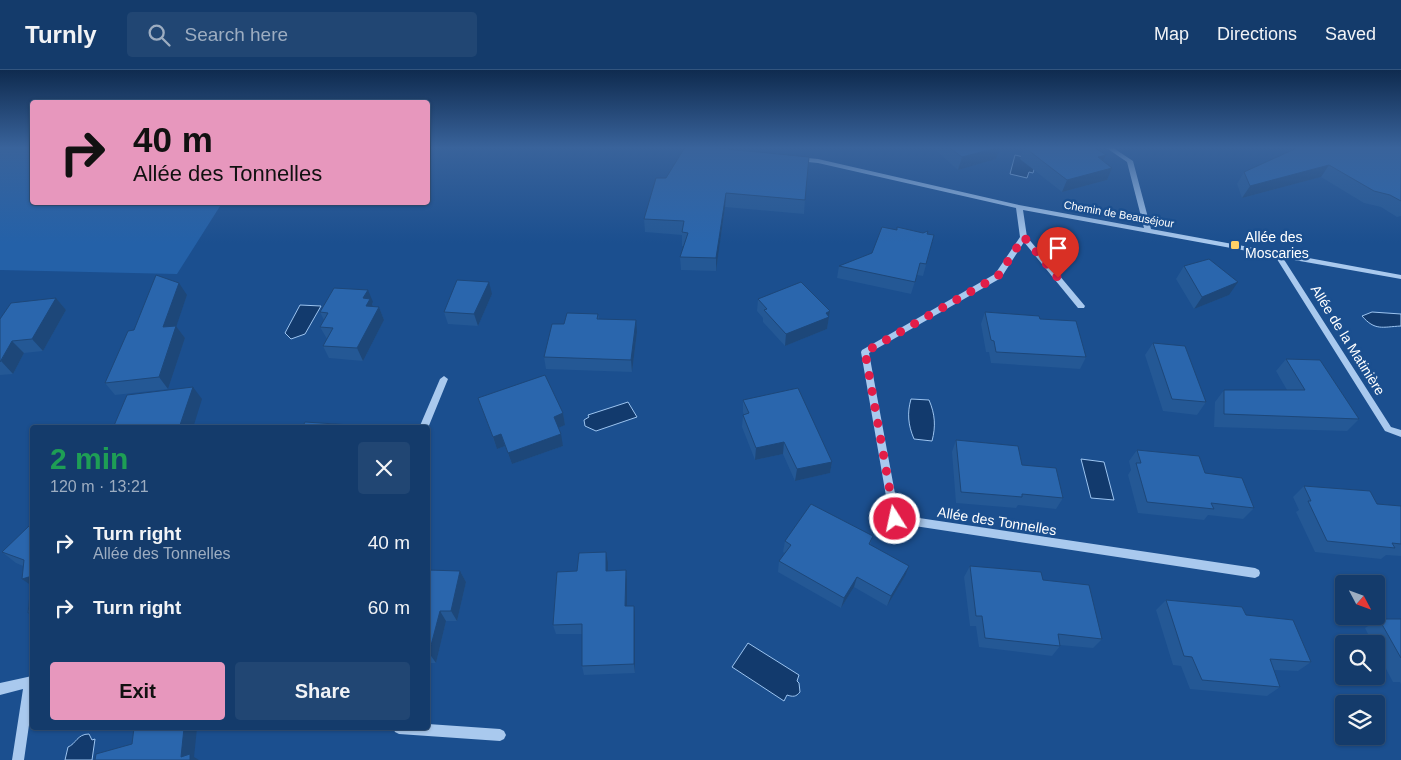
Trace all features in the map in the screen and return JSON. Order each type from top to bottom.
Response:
[{"type":"street","name":"Chemin de Beauséjour","points":[[898,179],[1019,207],[1401,276]]},
{"type":"street","points":[[1135,179],[1148,230]]},
{"type":"street","points":[[1019,207],[1024,237],[1081,306]]},
{"type":"street","name":"Allée des Tonnelles","points":[[1024,237],[998,276],[865,352],[895,519],[1255,573]]},
{"type":"street","name":"Allée de la Matinière","points":[[1277,254],[1388,429],[1401,434]]},
{"type":"street","points":[[424,425],[444,379]]},
{"type":"street","points":[[0,689],[30,683]]},
{"type":"street","points":[[18,760],[30,689]]},
{"type":"street","points":[[428,730],[500,735]]},
{"type":"shaded area","points":[[0,179],[30,179],[30,205],[221,205],[177,274],[0,270]]},
{"type":"shaded area","points":[[300,305],[321,306],[305,334],[291,339],[285,333]]},
{"type":"shaded area","points":[[1372,312],[1401,314],[1401,326],[1375,326],[1362,316]]},
{"type":"shaded area","points":[[911,399],[929,400],[934,420],[932,441],[914,439],[909,419]]},
{"type":"shaded area","points":[[628,402],[637,417],[596,431],[585,426],[584,420],[589,417],[588,415]]},
{"type":"shaded area","points":[[1081,459],[1104,462],[1114,500],[1091,498]]},
{"type":"shaded area","points":[[748,643],[799,675],[797,681],[799,683],[799,694],[794,696],[787,695],[784,701],[732,667]]},
{"type":"shaded area","points":[[89,734],[92,740],[95,739],[92,760],[65,760],[68,747],[79,737]]},
{"type":"building","points":[[656,179],[807,179],[805,200],[726,193],[716,258],[680,257],[688,233],[682,232],[684,221],[644,219]]},
{"type":"building","points":[[1247,179],[1276,179],[1250,186]]},
{"type":"building","points":[[1354,179],[1401,179],[1401,201],[1390,195],[1374,191]]},
{"type":"building","points":[[882,227],[897,230],[897,227],[923,233],[928,231],[927,234],[934,235],[926,264],[920,263],[915,282],[839,266],[872,253]]},
{"type":"building","points":[[1209,259],[1238,282],[1202,297],[1184,266]]},
{"type":"building","points":[[156,275],[179,283],[163,327],[176,326],[159,377],[105,383],[128,331],[134,330]]},
{"type":"building","points":[[457,280],[489,282],[474,314],[444,312]]},
{"type":"building","points":[[801,282],[830,311],[826,313],[829,317],[786,334],[764,310],[767,309],[758,299]]},
{"type":"building","points":[[334,288],[368,290],[363,298],[370,299],[366,306],[379,307],[357,348],[323,346],[333,328],[320,327],[328,313],[320,312]]},
{"type":"building","points":[[56,298],[32,339],[12,341],[0,362],[0,319],[11,303]]},
{"type":"building","points":[[985,312],[1039,316],[1040,319],[1076,321],[1086,357],[996,352],[994,341],[991,340]]},
{"type":"building","points":[[567,313],[598,314],[597,319],[636,320],[631,360],[544,357],[552,324],[564,324]]},
{"type":"building","points":[[1153,343],[1185,346],[1206,402],[1172,399]]},
{"type":"building","points":[[1286,359],[1320,360],[1359,419],[1224,414],[1224,390],[1305,390]]},
{"type":"building","points":[[545,375],[563,413],[554,417],[561,434],[508,453],[501,434],[493,437],[478,398]]},
{"type":"building","points":[[193,387],[180,425],[114,425],[127,395]]},
{"type":"building","points":[[798,388],[832,462],[797,469],[784,442],[756,448],[743,415],[749,413],[743,400]]},
{"type":"building","points":[[305,422],[351,425],[304,425]]},
{"type":"building","points":[[956,440],[1018,446],[1022,465],[1056,468],[1063,498],[1022,494],[1022,497],[961,492]]},
{"type":"building","points":[[1137,450],[1199,456],[1205,473],[1242,478],[1254,508],[1211,503],[1214,509],[1147,502],[1136,463],[1141,463]]},
{"type":"building","points":[[1304,486],[1370,491],[1377,504],[1401,506],[1401,544],[1392,543],[1395,548],[1327,541],[1308,501],[1311,501]]},
{"type":"building","points":[[811,504],[873,536],[869,544],[909,566],[891,596],[857,577],[844,598],[779,561],[791,545],[785,541]]},
{"type":"building","points":[[29,526],[30,577],[22,579],[24,560],[2,552]]},
{"type":"building","points":[[606,552],[606,571],[626,570],[625,606],[634,606],[634,664],[582,666],[582,624],[553,625],[557,572],[577,571],[579,553]]},
{"type":"building","points":[[970,566],[1041,572],[1043,580],[1089,585],[1102,639],[1058,634],[1060,646],[985,638],[982,616],[976,616]]},
{"type":"building","points":[[430,570],[460,571],[451,611],[440,611],[430,649]]},
{"type":"building","points":[[30,594],[30,612],[28,613]]},
{"type":"building","points":[[1166,600],[1242,607],[1246,615],[1293,620],[1311,662],[1270,659],[1280,687],[1202,680],[1192,657],[1184,656]]},
{"type":"building","points":[[1385,619],[1401,619],[1401,658],[1382,625],[1385,625]]},
{"type":"building","points":[[134,730],[184,730],[181,757],[190,754],[190,760],[95,760],[96,754],[132,744]]},
{"type":"place","name":"Allée des Moscaries","points":[[1235,245]]},
{"type":"route","points":[[895,519],[865,352],[998,276],[1024,237],[1058,278]]}]
